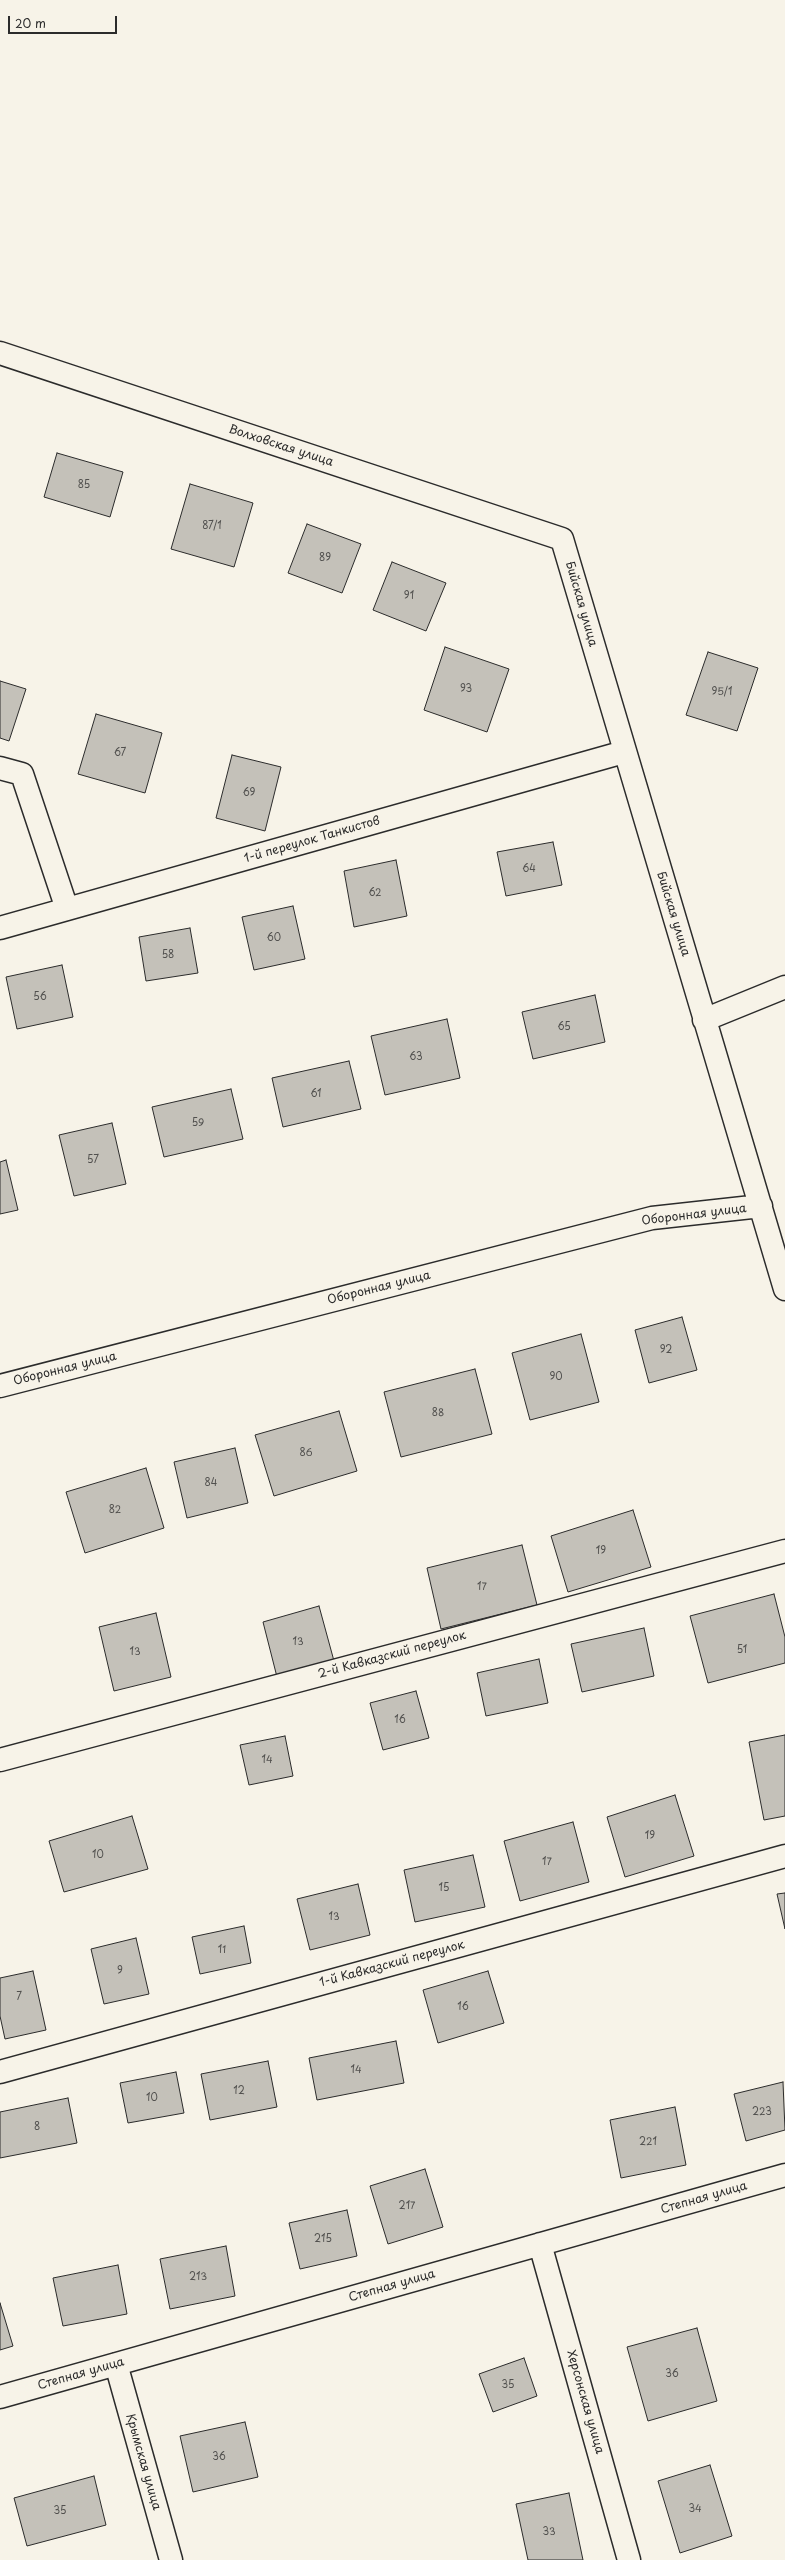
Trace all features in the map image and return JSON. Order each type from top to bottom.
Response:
[{"type":"street","name":"Волховская улица","points":[[0,353],[562,539]]},
{"type":"street","name":"Бийская улица","points":[[562,539],[624,752],[785,1289]]},
{"type":"street","name":"1-й переулок Танкистов","points":[[0,928],[624,752]]},
{"type":"street","points":[[0,768],[22,774],[67,909]]},
{"type":"street","points":[[704,1020],[785,987]]},
{"type":"street","name":"Оборонная улица","points":[[0,1386],[652,1218],[761,1206]]},
{"type":"street","name":"2-й Кавказский переулок","points":[[0,1760],[785,1551]]},
{"type":"street","name":"1-й Кавказский переулок","points":[[0,2072],[785,1856]]},
{"type":"street","name":"Степная улица","points":[[0,2397],[785,2175]]},
{"type":"street","name":"Херсонская улица","points":[[540,2244],[629,2560]]},
{"type":"street","name":"Крымская улица","points":[[116,2364],[171,2560]]},
{"type":"building","points":[[57,453],[123,472],[110,517],[44,497]]},
{"type":"building","points":[[190,484],[253,503],[234,567],[171,549]]},
{"type":"building","points":[[307,524],[361,544],[342,593],[288,573]]},
{"type":"building","points":[[392,562],[446,583],[426,631],[373,610]]},
{"type":"building","points":[[445,647],[509,669],[487,732],[424,710]]},
{"type":"building","points":[[708,652],[758,668],[737,731],[686,715]]},
{"type":"building","points":[[0,681],[26,689],[9,741],[0,738]]},
{"type":"building","points":[[96,714],[162,733],[145,793],[78,774]]},
{"type":"building","points":[[232,755],[281,767],[265,831],[216,818]]},
{"type":"building","points":[[553,842],[562,885],[506,896],[497,852]]},
{"type":"building","points":[[396,860],[407,916],[354,927],[344,871]]},
{"type":"building","points":[[293,906],[305,959],[254,970],[242,917]]},
{"type":"building","points":[[190,928],[198,973],[146,981],[139,937]]},
{"type":"building","points":[[62,965],[73,1017],[17,1029],[6,977]]},
{"type":"building","points":[[595,995],[605,1042],[533,1059],[522,1012]]},
{"type":"building","points":[[447,1019],[460,1078],[385,1095],[371,1036]]},
{"type":"building","points":[[349,1061],[361,1109],[283,1127],[272,1078]]},
{"type":"building","points":[[231,1089],[243,1139],[164,1157],[152,1107]]},
{"type":"building","points":[[112,1123],[126,1184],[74,1196],[59,1135]]},
{"type":"building","points":[[6,1160],[18,1210],[0,1214],[0,1162]]},
{"type":"building","points":[[682,1317],[697,1370],[649,1383],[635,1330]]},
{"type":"building","points":[[581,1334],[599,1402],[530,1420],[512,1353]]},
{"type":"building","points":[[475,1369],[492,1434],[401,1457],[384,1392]]},
{"type":"building","points":[[339,1411],[357,1471],[274,1496],[255,1435]]},
{"type":"building","points":[[235,1448],[248,1503],[187,1518],[174,1462]]},
{"type":"building","points":[[146,1468],[164,1528],[85,1553],[66,1492]]},
{"type":"building","points":[[633,1510],[651,1567],[568,1592],[551,1536]]},
{"type":"building","points":[[522,1545],[537,1605],[441,1629],[427,1568]]},
{"type":"building","points":[[774,1594],[785,1637],[785,1663],[708,1683],[690,1616]]},
{"type":"building","points":[[319,1606],[334,1661],[277,1677],[263,1622]]},
{"type":"building","points":[[156,1613],[171,1677],[114,1691],[99,1627]]},
{"type":"building","points":[[644,1628],[654,1676],[582,1692],[571,1644]]},
{"type":"building","points":[[539,1659],[548,1703],[486,1716],[477,1673]]},
{"type":"building","points":[[416,1691],[429,1738],[383,1750],[370,1703]]},
{"type":"building","points":[[785,1735],[785,1816],[764,1820],[749,1742]]},
{"type":"building","points":[[285,1736],[293,1776],[249,1785],[240,1745]]},
{"type":"building","points":[[675,1795],[694,1856],[625,1877],[607,1817]]},
{"type":"building","points":[[132,1816],[148,1869],[64,1892],[49,1841]]},
{"type":"building","points":[[573,1822],[589,1882],[520,1901],[504,1841]]},
{"type":"building","points":[[473,1855],[485,1907],[415,1922],[404,1870]]},
{"type":"building","points":[[358,1884],[370,1935],[310,1950],[297,1899]]},
{"type":"building","points":[[785,1893],[785,1929],[777,1894]]},
{"type":"building","points":[[244,1926],[251,1963],[200,1974],[192,1937]]},
{"type":"building","points":[[136,1938],[149,1994],[104,2004],[91,1949]]},
{"type":"building","points":[[33,1971],[46,2030],[5,2039],[0,2016],[0,1978]]},
{"type":"building","points":[[488,1971],[504,2023],[438,2043],[423,1990]]},
{"type":"building","points":[[396,2041],[404,2083],[317,2100],[309,2058]]},
{"type":"building","points":[[268,2061],[277,2107],[210,2120],[201,2074]]},
{"type":"building","points":[[176,2072],[184,2113],[128,2123],[120,2083]]},
{"type":"building","points":[[783,2082],[785,2130],[746,2141],[734,2094]]},
{"type":"building","points":[[68,2098],[77,2143],[0,2158],[0,2112]]},
{"type":"building","points":[[675,2107],[686,2165],[621,2178],[610,2120]]},
{"type":"building","points":[[425,2169],[443,2227],[388,2244],[370,2186]]},
{"type":"building","points":[[347,2210],[357,2256],[300,2269],[289,2223]]},
{"type":"building","points":[[226,2246],[235,2296],[170,2309],[160,2259]]},
{"type":"building","points":[[118,2265],[127,2314],[63,2326],[53,2278]]},
{"type":"building","points":[[0,2303],[13,2346],[0,2350]]},
{"type":"building","points":[[697,2328],[717,2401],[648,2421],[627,2347]]},
{"type":"building","points":[[524,2358],[537,2396],[493,2412],[479,2374]]},
{"type":"building","points":[[245,2422],[258,2477],[193,2492],[180,2436]]},
{"type":"building","points":[[710,2465],[732,2536],[680,2553],[658,2481]]},
{"type":"building","points":[[94,2476],[106,2525],[27,2546],[14,2498]]},
{"type":"building","points":[[569,2493],[583,2560],[528,2560],[516,2504]]}]
